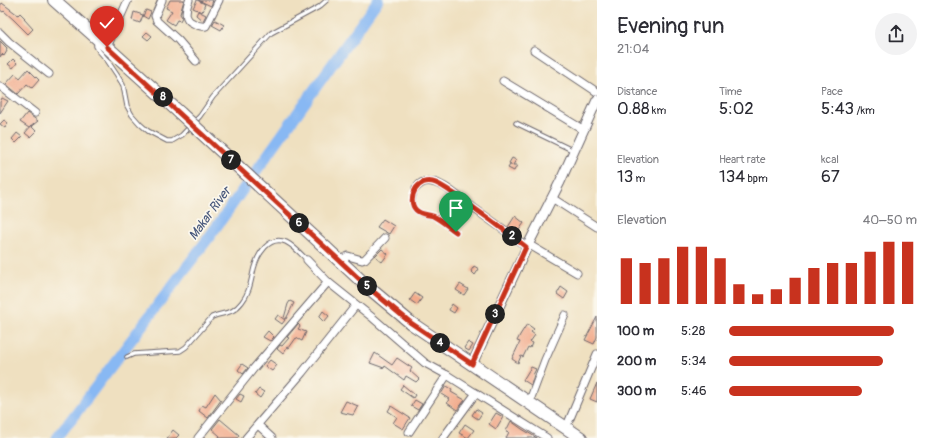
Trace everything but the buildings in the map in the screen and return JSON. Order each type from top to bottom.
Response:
[{"type":"main road","points":[[54,0],[180,113],[369,288],[411,323],[581,438]]},
{"type":"street","points":[[107,47],[128,0]]},
{"type":"street","points":[[162,0],[155,16],[157,21],[178,40],[196,61]]},
{"type":"street","points":[[189,0],[186,13],[187,18],[190,22],[203,27],[206,26],[219,0]]},
{"type":"street","points":[[0,33],[49,74]]},
{"type":"street","points":[[534,50],[597,92]]},
{"type":"street","points":[[503,81],[584,130]]},
{"type":"street","points":[[0,86],[35,113]]},
{"type":"street","points":[[472,364],[527,245],[574,152],[597,100]]},
{"type":"street","points":[[416,188],[420,184],[430,181],[441,186],[527,245],[577,273]]},
{"type":"street","points":[[552,198],[597,227]]},
{"type":"street","points":[[340,261],[348,256],[362,260],[365,259],[385,238]]},
{"type":"street","points":[[307,260],[328,282],[425,363],[447,374],[548,438]]},
{"type":"street","points":[[198,438],[254,368],[328,282]]},
{"type":"street","points":[[246,438],[302,373],[356,305]]},
{"type":"street","points":[[529,403],[545,360],[565,315]]},
{"type":"street","points":[[566,428],[597,354]]},
{"type":"street","points":[[408,432],[447,374]]},
{"type":"street","points":[[443,438],[476,393]]},
{"type":"street","points":[[258,425],[272,438]]},
{"type":"lane","points":[[96,38],[96,46],[120,80],[127,106],[132,115],[148,131],[166,141],[172,141],[182,135],[200,116],[213,97],[272,33],[319,7],[326,0]]},
{"type":"lane","points":[[516,123],[574,152]]},
{"type":"lane","points":[[416,188],[412,203],[414,209],[419,213],[437,218],[456,232]]},
{"type":"lane","points":[[127,357],[134,354],[180,351],[186,347],[212,317],[231,312],[237,308],[251,285],[254,266],[259,255],[270,243],[280,240],[286,242],[293,246],[307,260]]},
{"type":"waterway","name":"Makar River","points":[[57,438],[207,240],[378,0]]},
{"type":"route","points":[[107,47],[369,288],[411,323],[472,364],[526,247],[457,196],[435,182],[430,181],[420,184],[416,188],[413,196],[412,203],[414,209],[419,213],[437,218],[456,232]]}]
